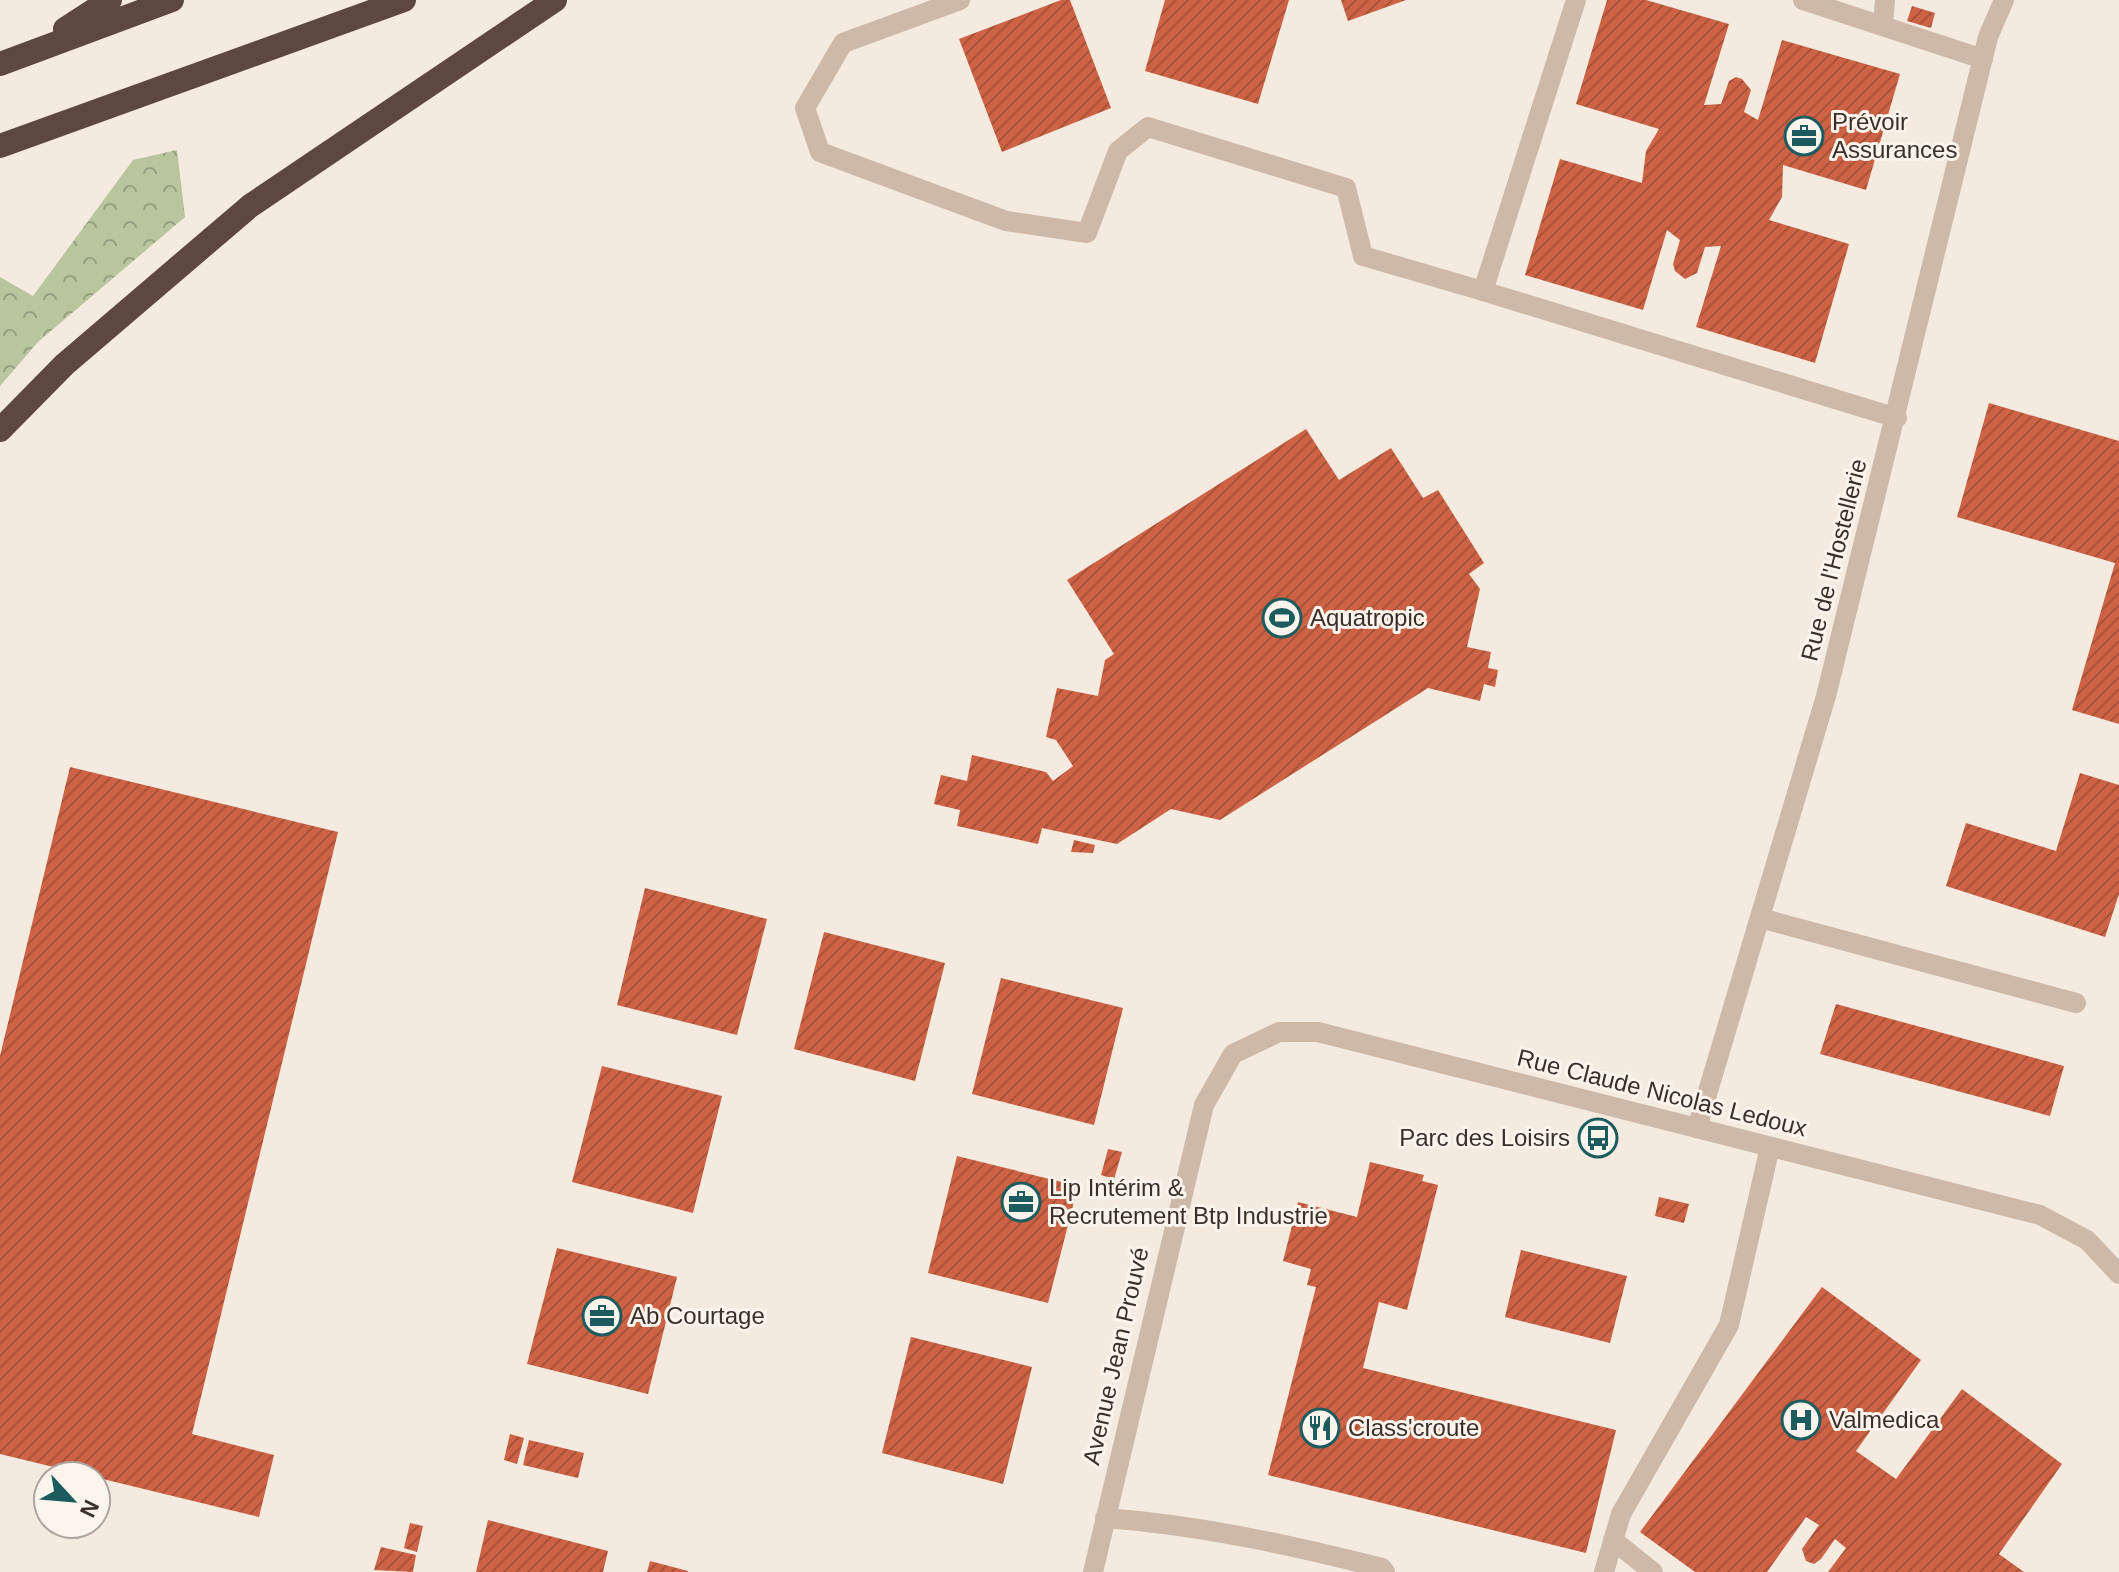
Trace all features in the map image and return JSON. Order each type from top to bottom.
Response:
[{"type":"highway","points":[[29,53],[110,0]]},
{"type":"highway","points":[[0,64],[172,0]]},
{"type":"highway","points":[[0,146],[404,0]]},
{"type":"highway","points":[[0,430],[65,364],[250,206],[555,0]]},
{"type":"street","points":[[960,0],[843,43],[805,108],[820,152],[1006,221],[1087,233],[1118,151],[1148,127],[1346,188],[1363,256],[1897,418]]},
{"type":"street","points":[[1483,291],[1576,0]]},
{"type":"street","points":[[1803,0],[1983,59]]},
{"type":"street","points":[[1883,26],[1885,0]]},
{"type":"street","name":"Rue de l'Hostellerie","points":[[1697,1128],[1826,696],[1897,418],[1983,59],[2004,0]]},
{"type":"street","points":[[1760,918],[2076,1003]]},
{"type":"street","name":"Rue Claude Nicolas Ledoux","points":[[1204,1105],[1233,1054],[1279,1032],[1318,1032],[2040,1215],[2087,1240],[2119,1274]]},
{"type":"street","name":"Avenue Jean Prouvé","points":[[1093,1572],[1204,1105]]},
{"type":"street","points":[[1604,1572],[1621,1514],[1729,1325],[1770,1147]]},
{"type":"street","points":[[1105,1518],[1176,1523],[1263,1539],[1382,1568],[1385,1572]]},
{"type":"street","points":[[1613,1540],[1653,1572]]},
{"type":"green space","points":[[177,150],[185,217],[38,342],[0,386],[0,277],[33,296],[133,160]]},
{"type":"building","points":[[1061,0],[1070,0],[1111,108],[1002,152],[959,39]]},
{"type":"building","points":[[1165,0],[1289,0],[1258,104],[1145,71]]},
{"type":"building","points":[[1341,0],[1406,0],[1348,21]]},
{"type":"building","points":[[1607,0],[1646,0],[1729,24],[1704,105],[1721,104],[1729,81],[1736,77],[1742,79],[1751,90],[1744,112],[1758,120],[1782,40],[1900,74],[1866,190],[1783,165],[1782,197],[1769,220],[1849,244],[1815,363],[1696,327],[1721,246],[1705,247],[1697,273],[1685,279],[1675,271],[1673,264],[1680,240],[1667,230],[1643,310],[1525,275],[1560,159],[1642,183],[1646,151],[1659,129],[1576,104]]},
{"type":"building","points":[[1912,6],[1935,13],[1931,28],[1907,21]]},
{"type":"building","points":[[1989,403],[2119,441],[2119,724],[2072,710],[2115,563],[1957,517]]},
{"type":"building","name":"Aquatropic","points":[[1306,429],[1339,480],[1391,448],[1423,498],[1438,490],[1484,563],[1469,574],[1480,589],[1467,647],[1491,652],[1488,668],[1498,670],[1495,687],[1484,684],[1480,701],[1428,688],[1220,820],[1171,809],[1117,844],[1042,828],[1038,844],[957,826],[960,810],[934,804],[941,775],[967,781],[972,755],[1046,772],[1053,781],[1073,766],[1056,740],[1046,737],[1057,688],[1098,696],[1105,660],[1114,654],[1067,580]]},
{"type":"building","points":[[70,767],[338,832],[192,1434],[274,1455],[259,1517],[112,1481],[112,1460],[32,1462],[0,1454],[0,1056]]},
{"type":"building","points":[[2080,773],[2119,785],[2119,894],[2105,937],[1946,886],[1966,823],[2056,851]]},
{"type":"building","points":[[1074,840],[1095,845],[1093,853],[1071,852]]},
{"type":"building","points":[[645,888],[767,919],[737,1035],[617,1005]]},
{"type":"building","points":[[824,932],[945,963],[915,1081],[794,1049]]},
{"type":"building","points":[[1001,978],[1123,1008],[1094,1125],[972,1094]]},
{"type":"building","points":[[1836,1004],[2064,1066],[2050,1116],[1820,1054]]},
{"type":"building","points":[[602,1066],[722,1096],[693,1213],[572,1182]]},
{"type":"building","points":[[1108,1149],[1122,1152],[1114,1179],[1101,1175]]},
{"type":"building","points":[[957,1156],[1078,1186],[1048,1303],[928,1273]]},
{"type":"building","points":[[1370,1162],[1424,1175],[1422,1181],[1438,1185],[1407,1310],[1379,1302],[1363,1368],[1616,1430],[1586,1553],[1268,1475],[1316,1287],[1307,1285],[1311,1269],[1283,1261],[1298,1202],[1357,1217]]},
{"type":"building","points":[[1659,1197],[1689,1204],[1684,1223],[1655,1216]]},
{"type":"building","points":[[557,1248],[677,1277],[648,1394],[527,1364]]},
{"type":"building","points":[[1521,1250],[1627,1276],[1610,1343],[1505,1317]]},
{"type":"building","name":"Valmedica","points":[[1822,1287],[1921,1360],[1856,1451],[1896,1479],[1962,1389],[2062,1464],[1999,1554],[2024,1572],[1828,1572],[1846,1548],[1835,1539],[1821,1559],[1814,1564],[1806,1561],[1802,1549],[1819,1525],[1806,1517],[1767,1572],[1695,1572],[1640,1532]]},
{"type":"building","points":[[911,1337],[1032,1367],[1003,1484],[882,1453]]},
{"type":"building","points":[[510,1434],[524,1438],[517,1464],[504,1460]]},
{"type":"building","points":[[529,1440],[584,1453],[578,1478],[523,1465]]},
{"type":"building","points":[[488,1520],[608,1551],[603,1572],[476,1572]]},
{"type":"building","points":[[410,1523],[423,1526],[417,1552],[404,1548]]},
{"type":"building","points":[[381,1547],[416,1555],[413,1572],[374,1570]]},
{"type":"building","points":[[650,1561],[688,1571],[688,1572],[647,1572]]},
{"type":"place","name":"Prévoir Assurances","points":[[1804,136]]},
{"type":"place","name":"Aquatropic","points":[[1282,618]]},
{"type":"place","name":"Parc des Loisirs","points":[[1598,1138]]},
{"type":"place","name":"Lip Intérim & Recrutement Btp Industrie","points":[[1021,1202]]},
{"type":"place","name":"Ab Courtage","points":[[602,1316]]},
{"type":"place","name":"Valmedica","points":[[1801,1420]]},
{"type":"place","name":"Class'croute","points":[[1320,1428]]}]
